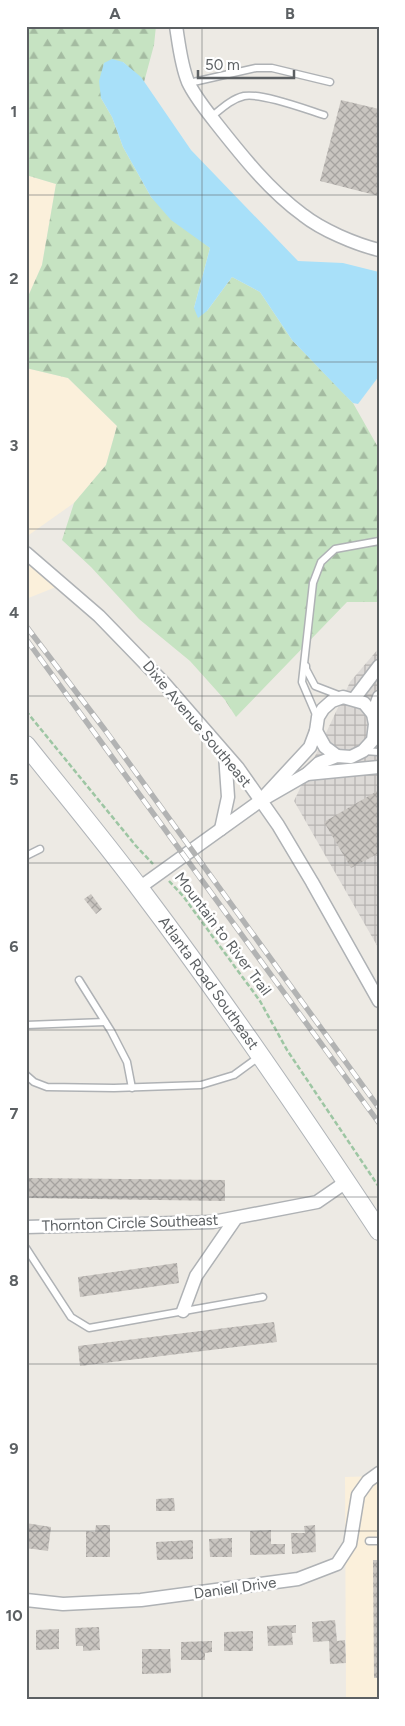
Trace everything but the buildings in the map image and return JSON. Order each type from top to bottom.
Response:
[{"type":"main road","name":"Atlanta Road Southeast","points":[[26,745],[139,888],[261,1055],[379,1230]]},
{"type":"street","points":[[176,26],[183,67],[188,83],[211,117],[269,185],[303,216],[358,245],[379,250]]},
{"type":"street","name":"Dixie Avenue Southeast","points":[[26,553],[99,616],[164,683],[238,768],[278,825],[379,1001]]},
{"type":"street","points":[[349,698],[379,666]]},
{"type":"street","points":[[260,801],[310,747],[316,731],[318,717],[323,709],[332,701],[349,698],[364,703],[376,722]]},
{"type":"street","points":[[139,888],[260,801],[307,774],[319,763],[338,756],[351,757],[363,751],[373,740],[379,698]]},
{"type":"street","points":[[316,731],[325,747],[338,756]]},
{"type":"street","points":[[221,829],[228,797],[225,754]]},
{"type":"street","points":[[307,774],[379,767]]},
{"type":"street","name":"Thornton Circle Southeast","points":[[26,1227],[213,1222],[318,1202],[346,1182]]},
{"type":"street","points":[[183,1311],[196,1276],[236,1218]]},
{"type":"street","name":"Daniell Drive","points":[[26,1600],[63,1604],[141,1600],[298,1579],[337,1564],[350,1544],[358,1495],[368,1481],[379,1473]]},
{"type":"lane","points":[[188,83],[256,68],[272,68],[330,82]]},
{"type":"lane","points":[[211,117],[227,104],[245,96],[265,98],[324,115]]},
{"type":"lane","points":[[318,717],[302,682],[313,583],[321,562],[335,549],[379,540]]},
{"type":"lane","points":[[313,583],[306,669],[315,686],[349,698]]},
{"type":"lane","points":[[363,751],[379,752]]},
{"type":"lane","points":[[26,856],[40,850]]},
{"type":"lane","points":[[78,980],[105,1022],[127,1062],[132,1088]]},
{"type":"lane","points":[[26,1025],[105,1022]]},
{"type":"lane","points":[[26,1075],[34,1082],[47,1087],[132,1088],[200,1085],[217,1082],[234,1075],[261,1055]]},
{"type":"lane","points":[[26,1248],[71,1317],[88,1328],[263,1297]]},
{"type":"lane","points":[[369,1541],[379,1541]]},
{"type":"path","name":"Mountain to River Trail","points":[[26,711],[136,846],[183,896],[260,1001],[287,1050],[379,1187]]},
{"type":"shaded area","points":[[26,175],[56,184],[42,265],[26,301]]},
{"type":"shaded area","points":[[26,368],[68,378],[117,426],[106,465],[74,503],[26,537]]},
{"type":"shaded area","points":[[26,553],[61,585],[26,599]]},
{"type":"shaded area","points":[[379,648],[379,949],[294,801],[350,682]]},
{"type":"shaded area","points":[[379,1476],[379,1700],[346,1700],[345,1477]]},
{"type":"green space","points":[[26,26],[156,26],[154,45],[144,82],[123,62],[101,98],[112,117],[123,147],[151,197],[210,248],[194,308],[207,311],[232,277],[260,292],[292,340],[353,403],[379,449],[379,602],[347,602],[236,717],[225,700],[190,661],[139,619],[91,567],[62,540],[74,503],[106,465],[117,426],[68,378],[26,368],[26,301],[42,265],[56,184],[26,175]]},
{"type":"water","points":[[112,59],[123,62],[141,77],[191,150],[298,261],[343,263],[379,272],[379,376],[358,404],[353,403],[292,340],[260,292],[232,277],[207,311],[198,318],[194,308],[210,248],[171,220],[151,197],[123,147],[112,117],[101,98],[99,81],[104,63]]},
{"type":"railway","points":[[26,626],[105,730],[379,1108]]},
{"type":"railway","points":[[26,639],[379,1123]]}]
